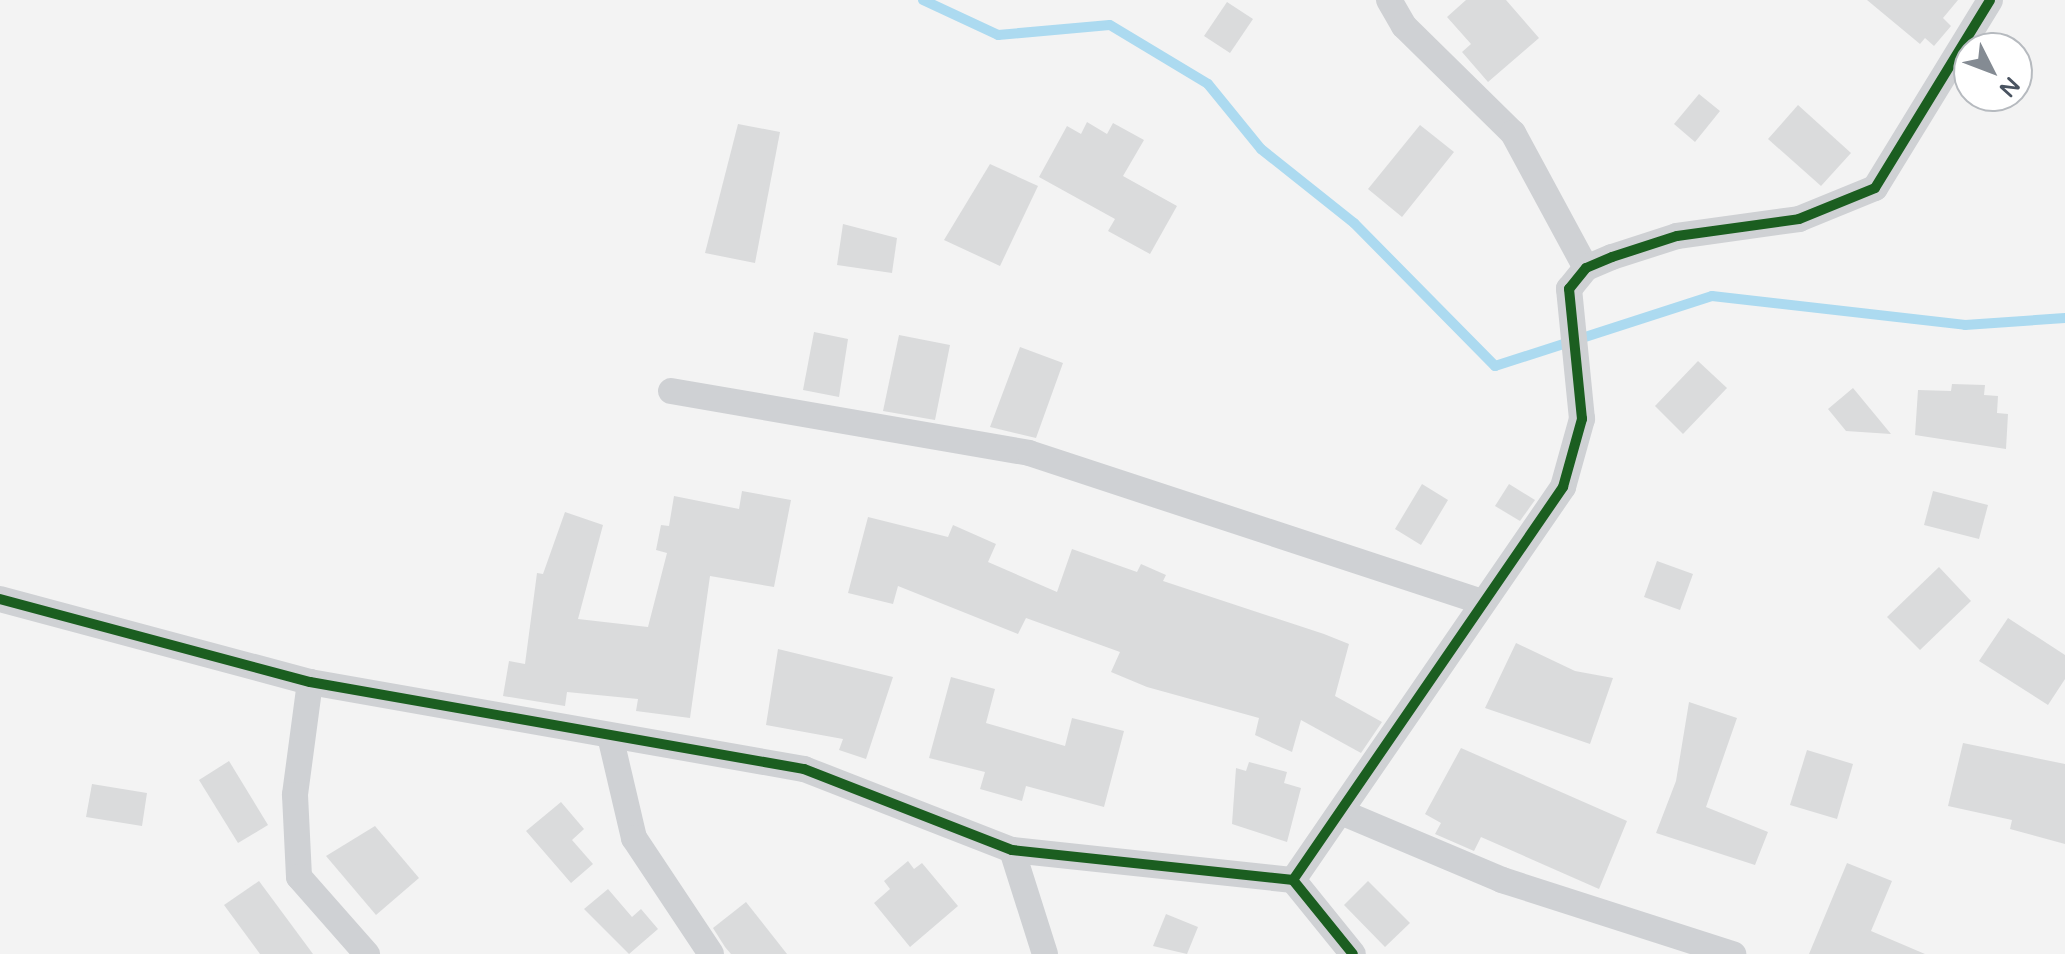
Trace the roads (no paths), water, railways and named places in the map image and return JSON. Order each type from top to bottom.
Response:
[{"type":"street","points":[[1389,0],[1404,26],[1513,133],[1586,268]]},
{"type":"street","points":[[1293,880],[1563,487],[1578,449],[1582,376],[1569,289],[1586,268],[1677,236],[1799,219],[1875,188],[1990,0]]},
{"type":"street","points":[[671,391],[1029,453],[1482,602]]},
{"type":"street","points":[[0,599],[310,682],[611,740],[804,769],[1012,850],[1293,880],[1353,954]]},
{"type":"street","points":[[310,682],[295,795],[299,877],[367,954]]},
{"type":"street","points":[[611,740],[634,838],[711,954]]},
{"type":"street","points":[[1341,812],[1502,880],[1733,954]]},
{"type":"street","points":[[1012,850],[1045,954]]},
{"type":"waterway","points":[[923,0],[998,35],[1110,25],[1208,84],[1261,149],[1354,223],[1495,366],[1712,296],[1965,325],[2065,318]]}]
